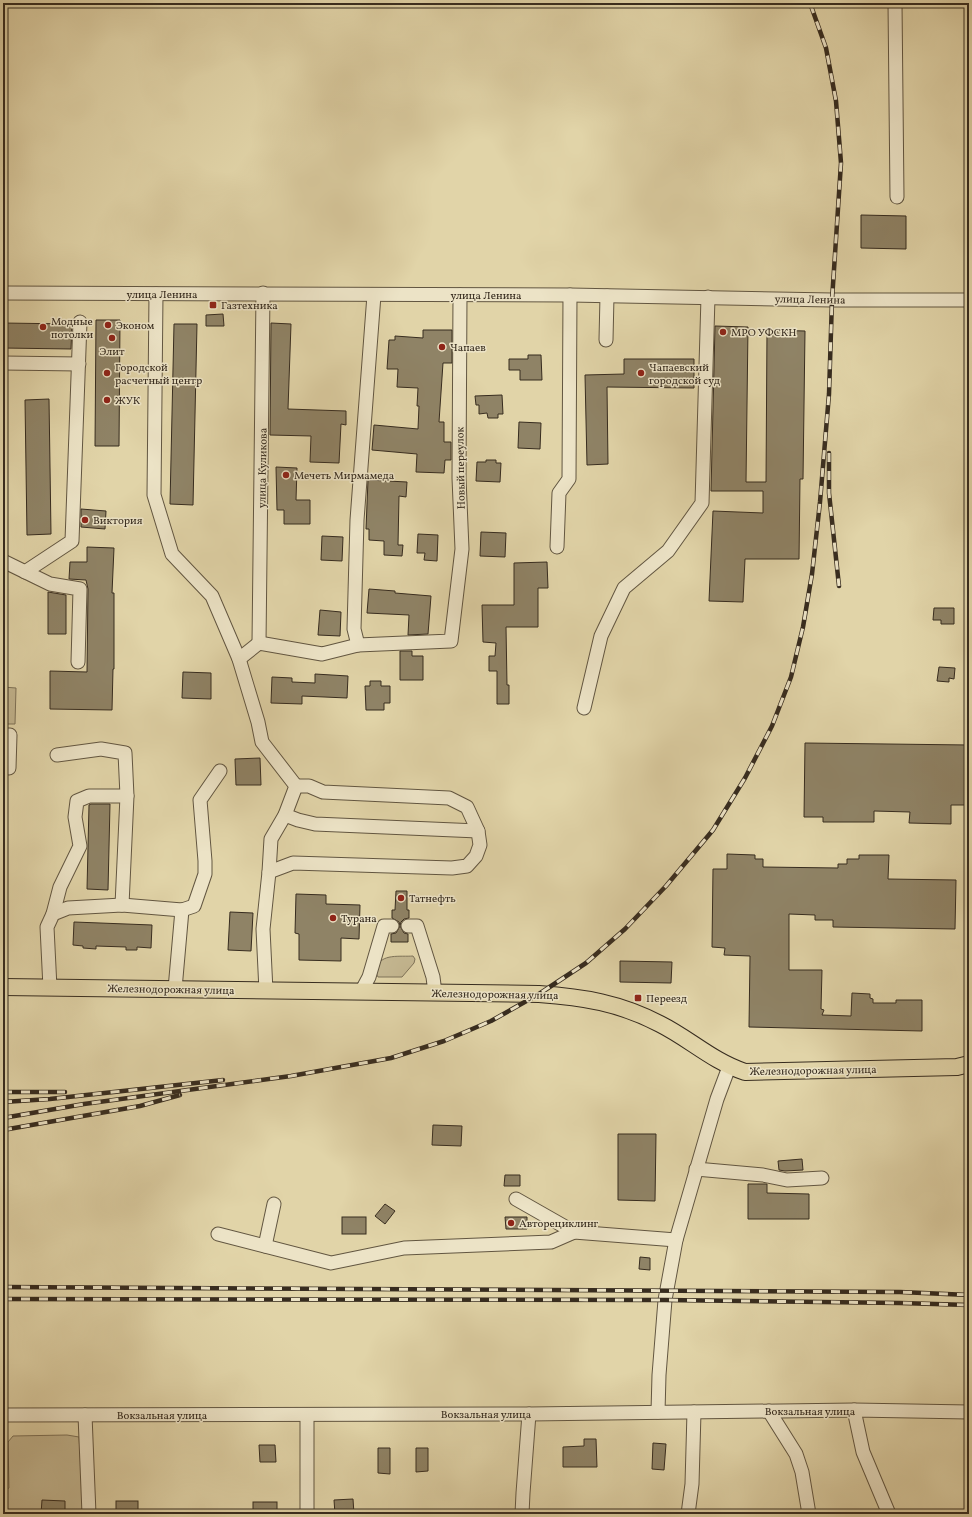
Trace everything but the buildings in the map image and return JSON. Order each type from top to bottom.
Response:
[{"type":"main road","name":"Железнодорожная улица","points":[[3,987],[539,994],[576,997],[605,1002],[632,1011],[661,1024],[729,1067],[745,1072],[956,1067],[969,1064]]},
{"type":"street","points":[[895,3],[897,197]]},
{"type":"street","name":"улица Ленина","points":[[3,293],[570,295],[832,300],[969,300]]},
{"type":"street","name":"улица Куликова","points":[[259,643],[264,293]]},
{"type":"street","points":[[156,294],[154,495],[172,554],[212,596],[239,658],[258,722],[262,742],[296,786]]},
{"type":"street","points":[[239,658],[259,643],[322,654],[358,645],[354,629],[357,520],[374,295]]},
{"type":"street","name":"Новый переулок","points":[[358,645],[451,641],[462,549],[459,478],[460,295]]},
{"type":"street","points":[[557,548],[559,493],[569,479],[570,295]]},
{"type":"street","points":[[606,340],[607,296]]},
{"type":"street","points":[[584,708],[601,636],[624,588],[668,551],[702,503],[708,297]]},
{"type":"street","points":[[25,572],[72,541],[80,322]]},
{"type":"street","points":[[3,362],[79,364]]},
{"type":"street","points":[[3,561],[50,584],[80,589],[78,662]]},
{"type":"street","points":[[3,735],[10,735],[9,768]]},
{"type":"street","points":[[57,755],[101,748],[125,753],[127,796],[122,905]]},
{"type":"street","points":[[53,914],[68,908],[122,905],[182,910],[194,906],[205,874],[206,861],[200,800],[220,771]]},
{"type":"street","points":[[266,991],[263,929],[271,838],[286,815],[296,786]]},
{"type":"street","points":[[269,872],[293,863],[452,868],[467,866],[476,856],[480,845],[478,831],[467,807],[449,798],[323,792],[309,786],[296,786]]},
{"type":"street","points":[[50,988],[48,927],[60,887],[80,846],[75,817],[76,802],[89,796],[127,796]]},
{"type":"street","points":[[286,815],[298,820],[315,824],[478,831]]},
{"type":"street","points":[[175,989],[182,910]]},
{"type":"street","points":[[361,992],[369,977],[384,926],[392,926]]},
{"type":"street","points":[[408,926],[417,926],[433,977],[435,993]]},
{"type":"street","points":[[658,1412],[659,1376],[665,1300],[676,1240],[717,1099],[729,1067]]},
{"type":"street","points":[[696,1169],[763,1175],[787,1180],[822,1178]]},
{"type":"street","points":[[516,1199],[574,1232],[676,1240]]},
{"type":"street","points":[[265,1246],[274,1204]]},
{"type":"street","points":[[218,1234],[331,1263],[404,1248],[551,1242],[574,1232]]},
{"type":"street","points":[[854,1410],[863,1452],[890,1514]]},
{"type":"street","name":"Вокзальная улица","points":[[3,1415],[529,1414],[854,1410],[969,1412]]},
{"type":"street","points":[[769,1411],[796,1454],[802,1472],[809,1514]]},
{"type":"street","points":[[688,1514],[692,1484],[694,1412]]},
{"type":"street","points":[[522,1514],[529,1414]]},
{"type":"street","points":[[85,1415],[89,1514]]},
{"type":"street","points":[[307,1415],[307,1514]]},
{"type":"shaded area","points":[[3,687],[16,688],[15,724],[3,724]]},
{"type":"shaded area","points":[[413,956],[415,959],[414,963],[402,977],[377,976],[377,968],[382,960],[392,957]]},
{"type":"shaded area","points":[[67,1435],[79,1437],[84,1514],[3,1514],[3,1491],[9,1488],[8,1442],[13,1436]]},
{"type":"railway","points":[[3,1118],[84,1104],[291,1076],[391,1058],[444,1041],[491,1021],[539,994],[586,963],[625,929],[666,886],[713,830],[745,778],[772,726],[791,677],[803,627],[812,574],[829,394],[832,300],[841,163],[836,101],[826,48],[810,3]]},
{"type":"railway","points":[[829,453],[829,493],[839,586]]},
{"type":"railway","points":[[3,1102],[50,1099],[223,1080]]},
{"type":"railway","points":[[3,1092],[65,1092]]},
{"type":"railway","points":[[3,1130],[140,1106],[180,1095]]},
{"type":"railway","points":[[3,1287],[900,1292],[969,1295]]},
{"type":"railway","points":[[3,1299],[665,1300],[969,1305]]},
{"type":"place","name":"Газтехника","points":[[213,305]]},
{"type":"place","name":"Эконом","points":[[108,325]]},
{"type":"place","name":"Модные потолки","points":[[43,327]]},
{"type":"place","name":"МРО УФСКН","points":[[723,332]]},
{"type":"place","name":"Элит","points":[[112,338]]},
{"type":"place","name":"Чапаев","points":[[442,347]]},
{"type":"place","name":"Городской расчетный центр","points":[[107,373]]},
{"type":"place","name":"Чапаевский городской суд","points":[[641,373]]},
{"type":"place","name":"ЖУК","points":[[107,400]]},
{"type":"place","name":"Мечеть Мирмамеда","points":[[286,475]]},
{"type":"place","name":"Виктория","points":[[85,520]]},
{"type":"place","name":"Татнефть","points":[[401,898]]},
{"type":"place","name":"Турана","points":[[333,918]]},
{"type":"place","name":"Переезд","points":[[638,998]]},
{"type":"place","name":"Авторециклинг","points":[[511,1223]]}]
